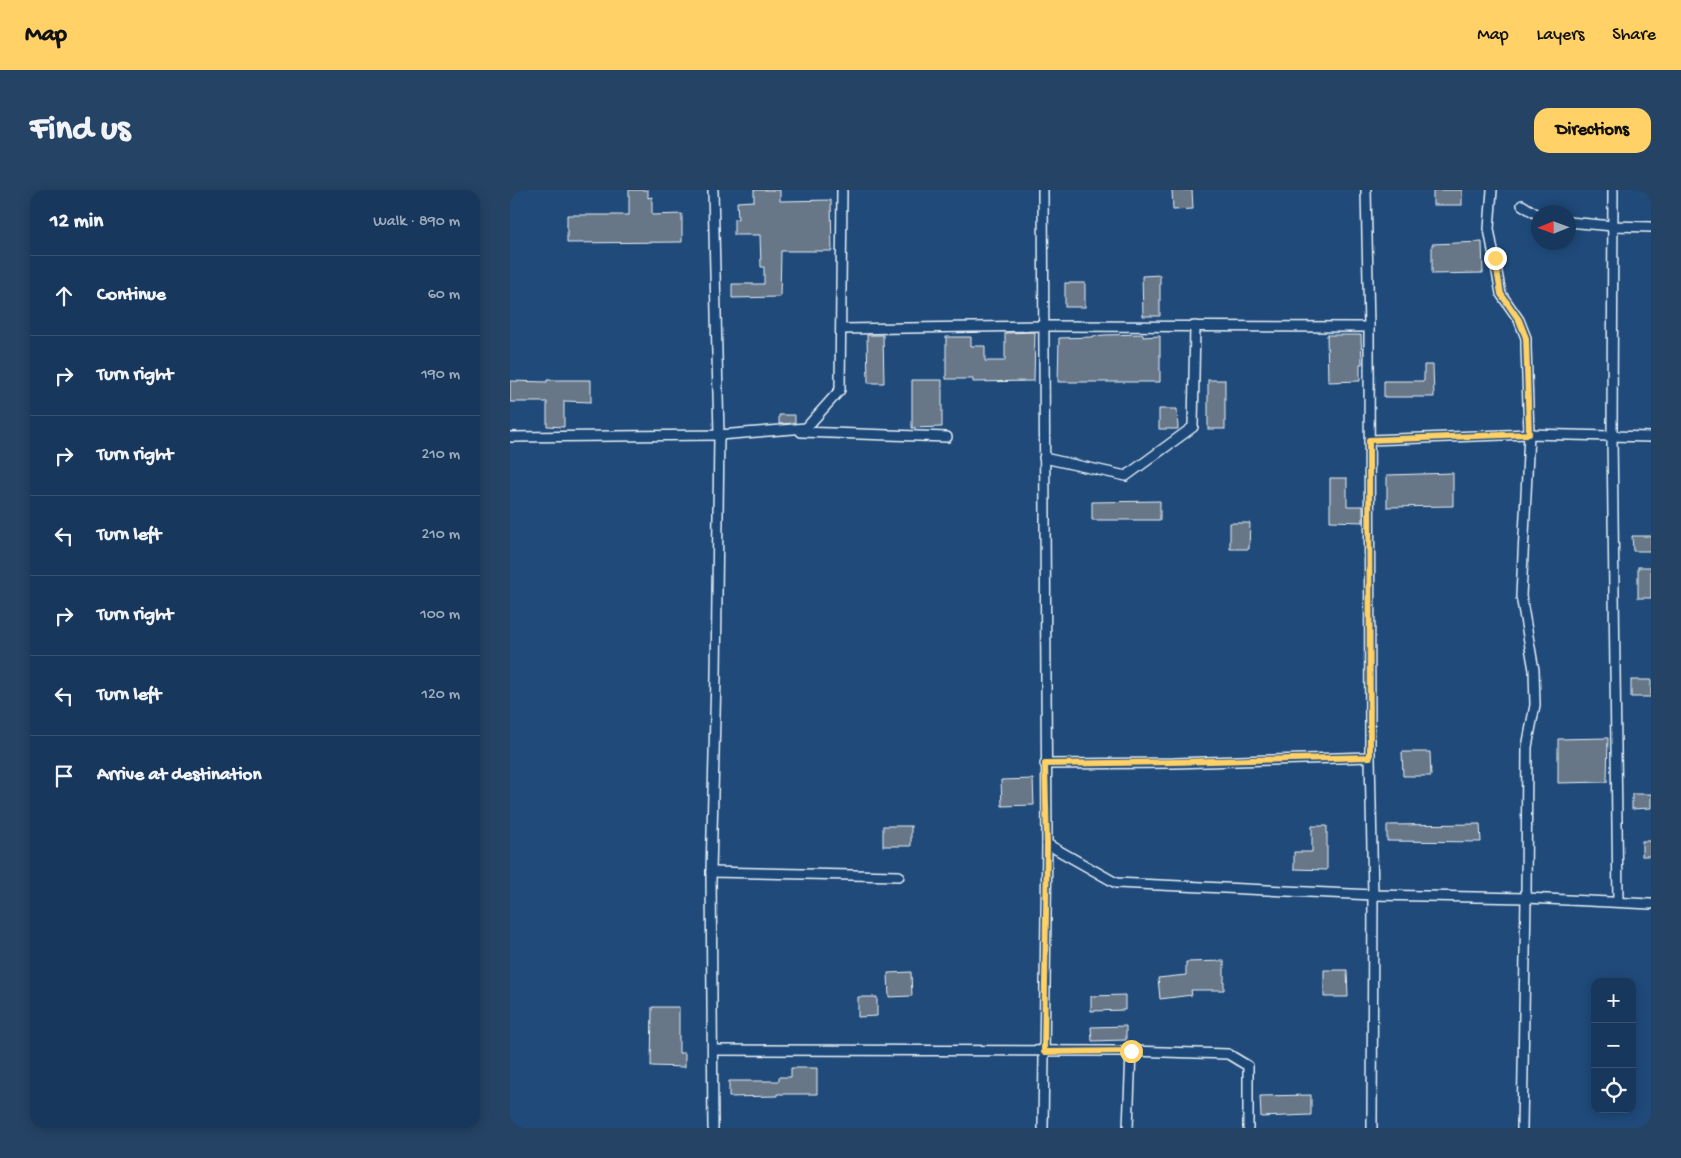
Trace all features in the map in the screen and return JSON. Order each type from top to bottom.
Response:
[{"type":"street","points":[[712,1128],[711,872],[719,435],[713,190]]},
{"type":"street","points":[[510,437],[719,435],[806,428],[840,390],[842,190]]},
{"type":"street","points":[[1043,190],[1045,764],[1047,844],[1043,1128]]},
{"type":"street","points":[[1366,190],[1369,327],[1370,757],[1373,895],[1372,1128]]},
{"type":"street","points":[[1492,190],[1490,229],[1501,294],[1519,320],[1526,338],[1529,434],[1521,596],[1534,670],[1535,705],[1526,747],[1526,898],[1522,1128]]},
{"type":"street","points":[[1613,190],[1612,436],[1618,902]]},
{"type":"street","points":[[1522,204],[1531,210]]},
{"type":"street","points":[[1576,223],[1651,227]]},
{"type":"street","points":[[841,329],[1044,326],[1369,327]]},
{"type":"street","points":[[1044,458],[1126,476],[1194,427],[1195,326]]},
{"type":"street","points":[[780,431],[947,437]]},
{"type":"street","points":[[1369,440],[1529,434],[1651,437]]},
{"type":"street","points":[[1045,764],[1370,757]]},
{"type":"street","points":[[1047,844],[1116,882],[1373,895],[1526,898],[1651,904]]},
{"type":"street","points":[[711,872],[899,876]]},
{"type":"street","points":[[712,1050],[1131,1051],[1228,1054],[1248,1066],[1248,1128]]},
{"type":"street","points":[[1128,1128],[1131,1051]]},
{"type":"building","points":[[629,190],[648,190],[648,198],[652,197],[652,215],[682,214],[682,242],[567,243],[567,215],[629,215]]},
{"type":"building","points":[[754,190],[780,190],[780,201],[831,200],[832,251],[781,251],[780,297],[732,298],[732,284],[764,284],[764,267],[761,267],[760,235],[734,235],[734,219],[738,219],[737,202],[754,201]]},
{"type":"building","points":[[1172,190],[1192,190],[1193,209],[1173,210]]},
{"type":"building","points":[[1433,190],[1462,190],[1462,205],[1433,205]]},
{"type":"building","points":[[1482,242],[1483,273],[1432,274],[1432,244]]},
{"type":"building","points":[[1160,275],[1160,316],[1143,316],[1142,276]]},
{"type":"building","points":[[1065,283],[1085,283],[1085,307],[1065,307]]},
{"type":"building","points":[[1035,332],[1034,381],[973,382],[973,379],[946,379],[946,337],[971,337],[971,346],[985,346],[985,361],[1005,361],[1005,333]]},
{"type":"building","points":[[1143,334],[1143,337],[1160,336],[1160,382],[1058,382],[1059,338]]},
{"type":"building","points":[[867,335],[883,335],[884,383],[868,383]]},
{"type":"building","points":[[1327,335],[1361,335],[1362,364],[1360,364],[1360,381],[1328,382]]},
{"type":"building","points":[[1424,365],[1433,365],[1434,397],[1384,397],[1384,381],[1424,381]]},
{"type":"building","points":[[547,380],[591,380],[591,402],[564,401],[564,427],[547,426],[547,402],[510,402],[510,381],[547,382]]},
{"type":"building","points":[[912,380],[942,380],[942,427],[912,428]]},
{"type":"building","points":[[1208,380],[1225,380],[1225,429],[1208,429]]},
{"type":"building","points":[[1159,409],[1177,409],[1178,429],[1159,429]]},
{"type":"building","points":[[779,415],[795,415],[795,423],[779,424]]},
{"type":"building","points":[[1453,473],[1453,506],[1387,507],[1387,475]]},
{"type":"building","points":[[1330,478],[1347,478],[1347,506],[1363,506],[1363,522],[1330,521]]},
{"type":"building","points":[[1160,501],[1160,520],[1092,520],[1092,502]]},
{"type":"building","points":[[1230,523],[1250,523],[1249,549],[1230,549]]},
{"type":"building","points":[[1632,536],[1651,536],[1651,551],[1633,551]]},
{"type":"building","points":[[1638,567],[1651,567],[1651,598],[1638,598]]},
{"type":"building","points":[[1631,680],[1651,680],[1651,697],[1631,697]]},
{"type":"building","points":[[1608,738],[1607,782],[1558,783],[1558,739]]},
{"type":"building","points":[[1402,752],[1430,752],[1431,776],[1403,776]]},
{"type":"building","points":[[1033,779],[1034,805],[1002,806],[1001,780]]},
{"type":"building","points":[[1632,794],[1651,794],[1651,808],[1632,809]]},
{"type":"building","points":[[1480,824],[1481,842],[1387,841],[1387,825]]},
{"type":"building","points":[[883,826],[911,826],[911,846],[883,846]]},
{"type":"building","points":[[1312,826],[1327,826],[1327,870],[1294,869],[1294,852],[1312,852]]},
{"type":"building","points":[[1642,841],[1651,841],[1651,856],[1642,856]]},
{"type":"building","points":[[1224,961],[1224,990],[1191,990],[1192,995],[1160,999],[1158,978],[1186,975],[1186,962]]},
{"type":"building","points":[[1324,970],[1347,970],[1348,997],[1324,997]]},
{"type":"building","points":[[911,972],[912,996],[889,997],[888,973]]},
{"type":"building","points":[[1125,995],[1125,1010],[1091,1011],[1091,996]]},
{"type":"building","points":[[858,997],[877,997],[877,1016],[858,1017]]},
{"type":"building","points":[[652,1007],[679,1007],[679,1053],[685,1053],[685,1067],[651,1066]]},
{"type":"building","points":[[1126,1026],[1126,1040],[1092,1041],[1091,1027]]},
{"type":"building","points":[[791,1068],[817,1068],[817,1094],[729,1097],[729,1081],[779,1081],[779,1077],[791,1077]]},
{"type":"building","points":[[1311,1095],[1311,1115],[1261,1117],[1260,1096]]},
{"type":"route","points":[[1131,1051],[1044,1052],[1047,844],[1045,764],[1370,757],[1369,440],[1529,434],[1526,338],[1519,320],[1501,294],[1495,258]]}]
